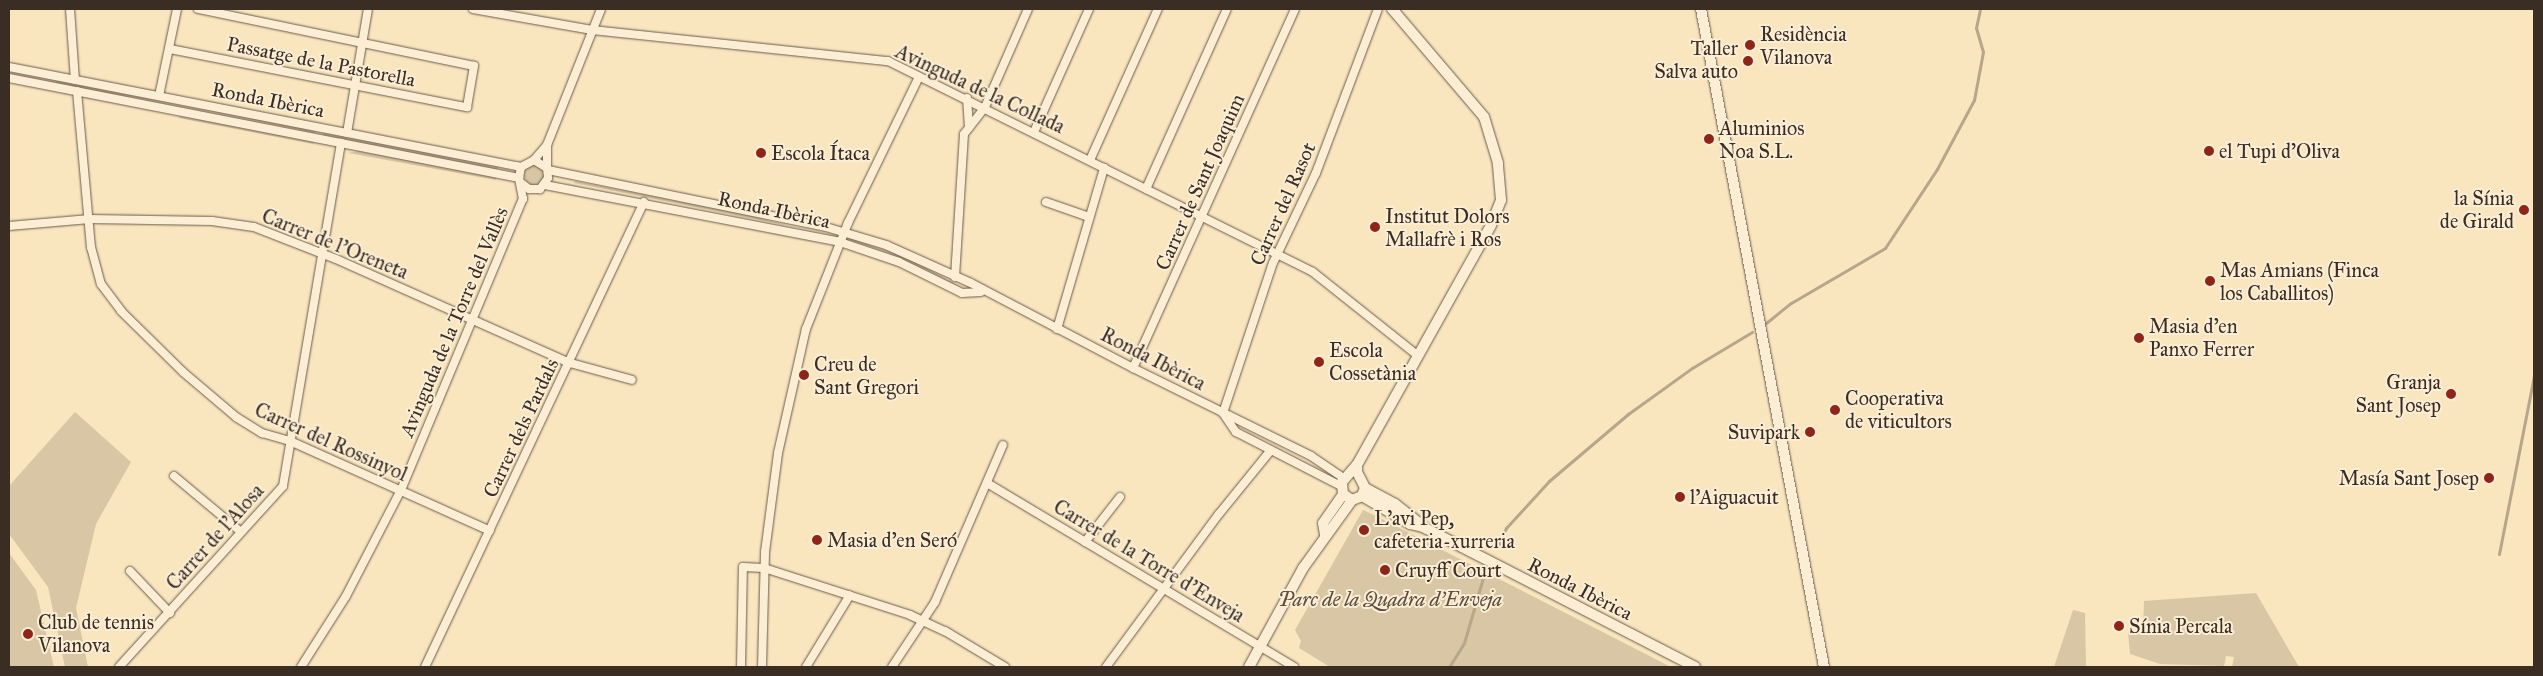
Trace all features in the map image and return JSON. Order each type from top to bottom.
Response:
[{"type":"street","points":[[70,9],[75,80]]},
{"type":"street","points":[[159,96],[177,9]]},
{"type":"street","points":[[198,9],[361,41]]},
{"type":"street","points":[[347,132],[361,41],[368,9]]},
{"type":"street","name":"Avinguda de la Collada","points":[[473,9],[592,30],[888,61],[967,98],[1313,272],[1417,355]]},
{"type":"street","points":[[520,180],[522,167],[534,160],[547,144],[601,9]]},
{"type":"street","points":[[955,277],[964,134],[985,107],[1028,9]]},
{"type":"street","points":[[1034,132],[1089,9]]},
{"type":"street","points":[[1090,160],[1158,9]]},
{"type":"street","points":[[1146,189],[1227,9]]},
{"type":"street","name":"Carrer de Sant Joaquim","points":[[1133,368],[1203,217],[1295,9]]},
{"type":"street","name":"Carrer del Rasot","points":[[1222,413],[1279,254],[1316,173],[1378,9]]},
{"type":"street","points":[[1702,9],[1825,667]]},
{"type":"street","points":[[1325,535],[1323,522],[1348,482],[1491,225],[1501,200],[1498,163],[1484,117],[1394,10]]},
{"type":"street","name":"Passatge de la Pastorella","points":[[170,49],[467,107],[474,66],[361,41]]},
{"type":"street","name":"Ronda Ibèrica","points":[[9,67],[522,167]]},
{"type":"street","points":[[762,667],[764,568],[778,453],[806,329],[840,242],[919,76]]},
{"type":"street","name":"Ronda Ibèrica","points":[[9,78],[520,180],[534,190]]},
{"type":"street","name":"Carrer del Rossinyol","points":[[77,91],[92,247],[100,284],[121,311],[183,372],[236,417],[262,432],[290,441],[490,531]]},
{"type":"street","points":[[967,98],[969,127]]},
{"type":"street","name":"Carrer de l'Alosa","points":[[120,667],[282,486],[324,254],[341,143]]},
{"type":"street","points":[[534,190],[545,185],[547,144]]},
{"type":"street","name":"Ronda Ibèrica","points":[[534,160],[547,169],[845,231],[903,251],[1222,413],[1311,456],[1348,482]]},
{"type":"street","points":[[1057,329],[1104,168]]},
{"type":"street","name":"Avinguda de la Torre del Vallès","points":[[520,180],[523,200]]},
{"type":"street","name":"Ronda Ibèrica","points":[[545,185],[644,202],[840,242],[899,262],[962,293],[973,290],[988,293]]},
{"type":"street","name":"Avinguda de la Torre del Vallès","points":[[301,667],[346,596],[401,490],[523,200],[534,190]]},
{"type":"street","name":"Carrer dels Pardals","points":[[425,667],[570,363],[644,202]]},
{"type":"street","points":[[1046,202],[1089,217]]},
{"type":"street","name":"Carrer de l'Oreneta","points":[[9,226],[90,219],[212,221],[254,227],[324,254],[570,363],[632,380]]},
{"type":"street","name":"Ronda Ibèrica","points":[[1222,413],[1236,432],[1271,450],[1348,482]]},
{"type":"street","points":[[892,667],[935,602],[1003,446]]},
{"type":"street","points":[[1106,667],[1222,517],[1271,450]]},
{"type":"street","points":[[174,476],[241,532]]},
{"type":"street","points":[[1249,667],[1325,535],[1352,500],[1364,492],[1348,482]]},
{"type":"street","points":[[1348,482],[1352,500]]},
{"type":"street","name":"Carrer de la Torre d'Enveja","points":[[987,483],[1294,667]]},
{"type":"street","name":"Ronda Ibèrica","points":[[1364,492],[1410,524],[1423,527],[1695,667]]},
{"type":"street","points":[[1085,542],[1120,497]]},
{"type":"street","points":[[741,667],[743,567],[764,568],[923,620],[1005,667]]},
{"type":"street","points":[[130,571],[170,613]]},
{"type":"street","points":[[806,667],[850,595]]},
{"type":"green space","points":[[57,80],[175,104],[89,90],[56,83]]},
{"type":"green space","points":[[183,105],[240,116],[316,131],[315,133]]},
{"type":"green space","points":[[180,115],[314,142],[314,144],[179,118]]},
{"type":"green space","points":[[324,133],[498,166],[497,170],[323,136]]},
{"type":"green space","points":[[359,151],[496,177],[496,180],[348,153]]},
{"type":"green space","points":[[534,165],[541,168],[544,175],[541,182],[534,185],[527,182],[524,175],[527,168]]},
{"type":"green space","points":[[575,181],[745,214],[789,226],[574,183]]},
{"type":"green space","points":[[848,237],[913,260],[962,288],[901,257],[849,240]]},
{"type":"green space","points":[[75,412],[131,462],[96,524],[76,608],[88,667],[65,667],[48,587],[9,534],[9,486]]},
{"type":"green space","name":"Parc de la Quadra d'Enveja","points":[[1363,510],[1671,667],[1330,667],[1299,648],[1301,641],[1295,630]]},
{"type":"green space","name":"Club de tennis Vilanova","points":[[9,553],[36,590],[54,667],[9,667]]},
{"type":"green space","points":[[2256,593],[2299,667],[2232,667],[2234,657],[2226,656],[2224,666],[2160,664],[2130,654],[2128,632],[2143,631],[2144,601]]},
{"type":"green space","points":[[2073,610],[2085,613],[2086,667],[2054,667]]},
{"type":"waterway","points":[[1766,323],[1791,303],[1885,248],[1937,169],[1974,100],[1983,52],[1976,28],[1980,9]]},
{"type":"waterway","points":[[1498,546],[1506,528],[1549,481],[1628,414],[1692,368],[1752,332]]},
{"type":"waterway","points":[[2499,554],[2534,375]]},
{"type":"waterway","points":[[1449,667],[1464,643],[1484,574]]},
{"type":"place","name":"Residència Vilanova","points":[[1750,45]]},
{"type":"place","name":"Taller Salva auto","points":[[1748,61]]},
{"type":"place","name":"Aluminios Noa S.L.","points":[[1709,139]]},
{"type":"place","name":"el Tupi d'Oliva","points":[[2209,151]]},
{"type":"place","name":"Escola Ítaca","points":[[761,153]]},
{"type":"place","name":"la Sínia de Girald","points":[[2524,210]]},
{"type":"place","name":"Institut Dolors Mallafrè i Ros","points":[[1375,227]]},
{"type":"place","name":"Mas Amians (Finca los Caballitos)","points":[[2210,281]]},
{"type":"place","name":"Masia d'en Panxo Ferrer","points":[[2139,338]]},
{"type":"place","name":"Escola Cossetània","points":[[1319,362]]},
{"type":"place","name":"Creu de Sant Gregori","points":[[804,375]]},
{"type":"place","name":"Granja Sant Josep","points":[[2451,394]]},
{"type":"place","name":"Cooperativa de viticultors","points":[[1835,410]]},
{"type":"place","name":"Suvipark","points":[[1810,432]]},
{"type":"place","name":"Masía Sant Josep","points":[[2489,478]]},
{"type":"place","name":"l'Aiguacuit","points":[[1680,497]]},
{"type":"place","name":"L'avi Pep, cafeteria-xurreria","points":[[1364,530]]},
{"type":"place","name":"Masia d'en Seró","points":[[817,540]]},
{"type":"place","name":"Cruyff Court","points":[[1385,570]]},
{"type":"place","name":"Sínia Percala","points":[[2119,626]]},
{"type":"place","name":"Club de tennis Vilanova","points":[[28,634]]}]
